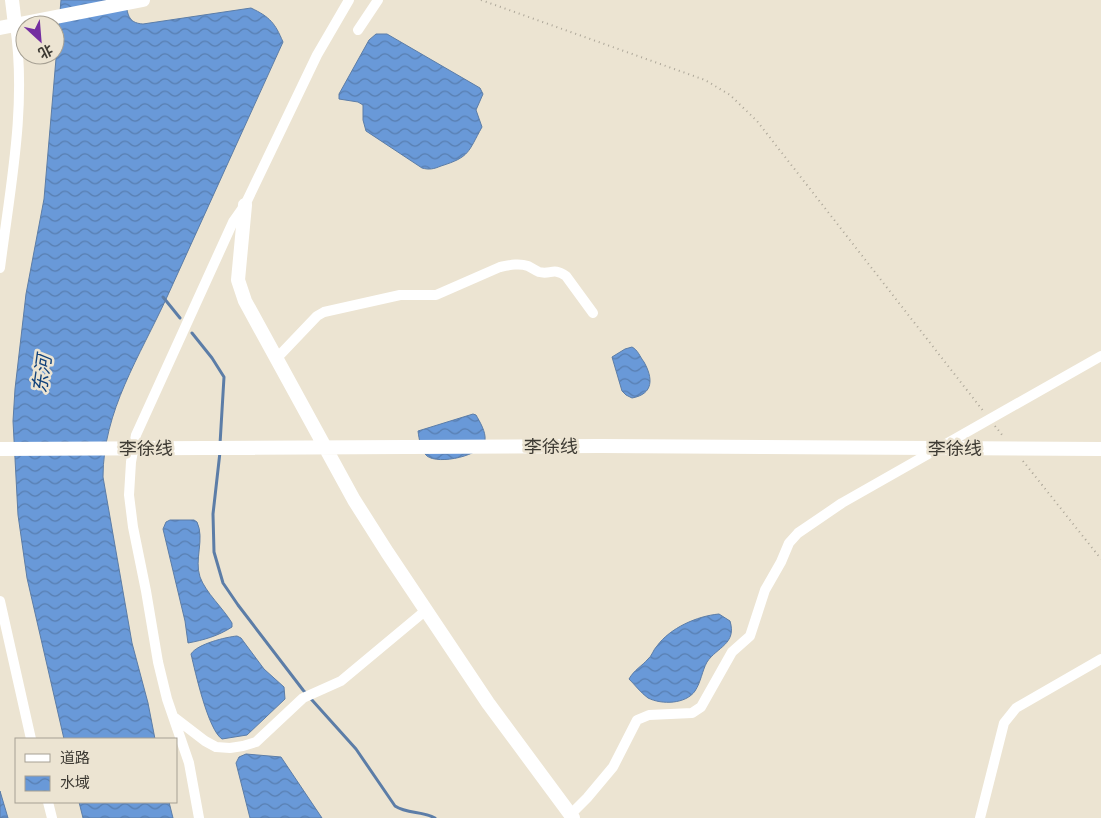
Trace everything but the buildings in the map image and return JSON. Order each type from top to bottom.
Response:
[{"type":"main road","points":[[12,0],[16,15]]},
{"type":"main road","points":[[65,16],[143,0]]},
{"type":"main road","points":[[0,28],[15,26]]},
{"type":"main road","points":[[245,205],[238,280],[245,301],[276,359],[354,500],[425,611],[488,702],[572,816]]},
{"type":"main road","name":"李徐线","points":[[0,449],[580,446],[1101,449]]},
{"type":"street","points":[[199,818],[189,763],[158,662],[133,528],[129,495],[131,462],[136,435],[233,222],[245,205],[317,55],[349,0]]},
{"type":"street","points":[[358,30],[378,0]]},
{"type":"street","points":[[0,268],[19,106],[20,65]]},
{"type":"street","points":[[276,359],[317,316],[324,312],[400,295],[436,295],[511,264],[528,266],[540,272],[553,270],[561,272],[593,313]]},
{"type":"street","points":[[572,816],[613,767],[638,720],[649,715],[692,713],[701,707],[732,652],[750,636],[765,590],[794,537],[842,503],[1101,356]]},
{"type":"street","points":[[0,601],[31,738]]},
{"type":"street","points":[[174,717],[210,745],[230,748],[256,742],[303,698],[342,682],[425,611]]},
{"type":"street","points":[[980,818],[1004,723],[1011,712],[1101,659]]},
{"type":"street","points":[[48,803],[52,818]]},
{"type":"path","points":[[482,0],[705,80],[730,95],[757,121],[1008,442]]},
{"type":"path","points":[[1021,458],[1101,559]]},
{"type":"water","name":"东河","points":[[61,0],[125,0],[131,19],[134,22],[143,24],[251,8],[263,14],[271,21],[283,42],[167,297],[125,384],[109,429],[105,453],[103,477],[132,643],[148,703],[155,738],[64,738],[27,578],[18,515],[13,421],[26,294],[44,199],[55,65],[65,65],[65,15],[60,15]]},
{"type":"water","points":[[376,34],[387,34],[480,88],[483,94],[476,110],[482,127],[471,148],[458,160],[436,168],[422,168],[366,131],[363,120],[363,105],[358,102],[339,99],[339,94],[369,40]]},
{"type":"water","points":[[632,347],[647,368],[650,384],[644,393],[632,398],[622,391],[612,357]]},
{"type":"water","points":[[473,414],[476,415],[484,430],[485,437],[482,446],[477,451],[459,457],[440,460],[433,459],[425,454],[418,431]]},
{"type":"water","points":[[170,520],[194,520],[197,522],[200,535],[198,570],[200,577],[206,589],[232,623],[232,627],[221,633],[188,643],[185,621],[163,529],[166,522]]},
{"type":"water","points":[[719,614],[730,621],[731,635],[707,662],[697,688],[686,699],[660,702],[648,698],[629,679],[649,658],[662,640],[677,628],[702,617]]},
{"type":"water","points":[[237,636],[241,638],[264,669],[284,687],[285,699],[247,735],[222,739],[207,713],[191,654],[194,650],[205,644]]},
{"type":"water","points":[[246,754],[281,757],[322,818],[250,818],[236,763],[239,757]]},
{"type":"water","points":[[0,791],[8,818],[0,818]]},
{"type":"water","points":[[79,803],[169,803],[173,818],[83,818]]},
{"type":"waterway","points":[[163,297],[180,318]]},
{"type":"waterway","points":[[192,333],[224,377],[220,444]]},
{"type":"waterway","points":[[220,452],[213,514],[214,552],[223,583],[303,690],[356,749],[395,806],[435,818]]}]
